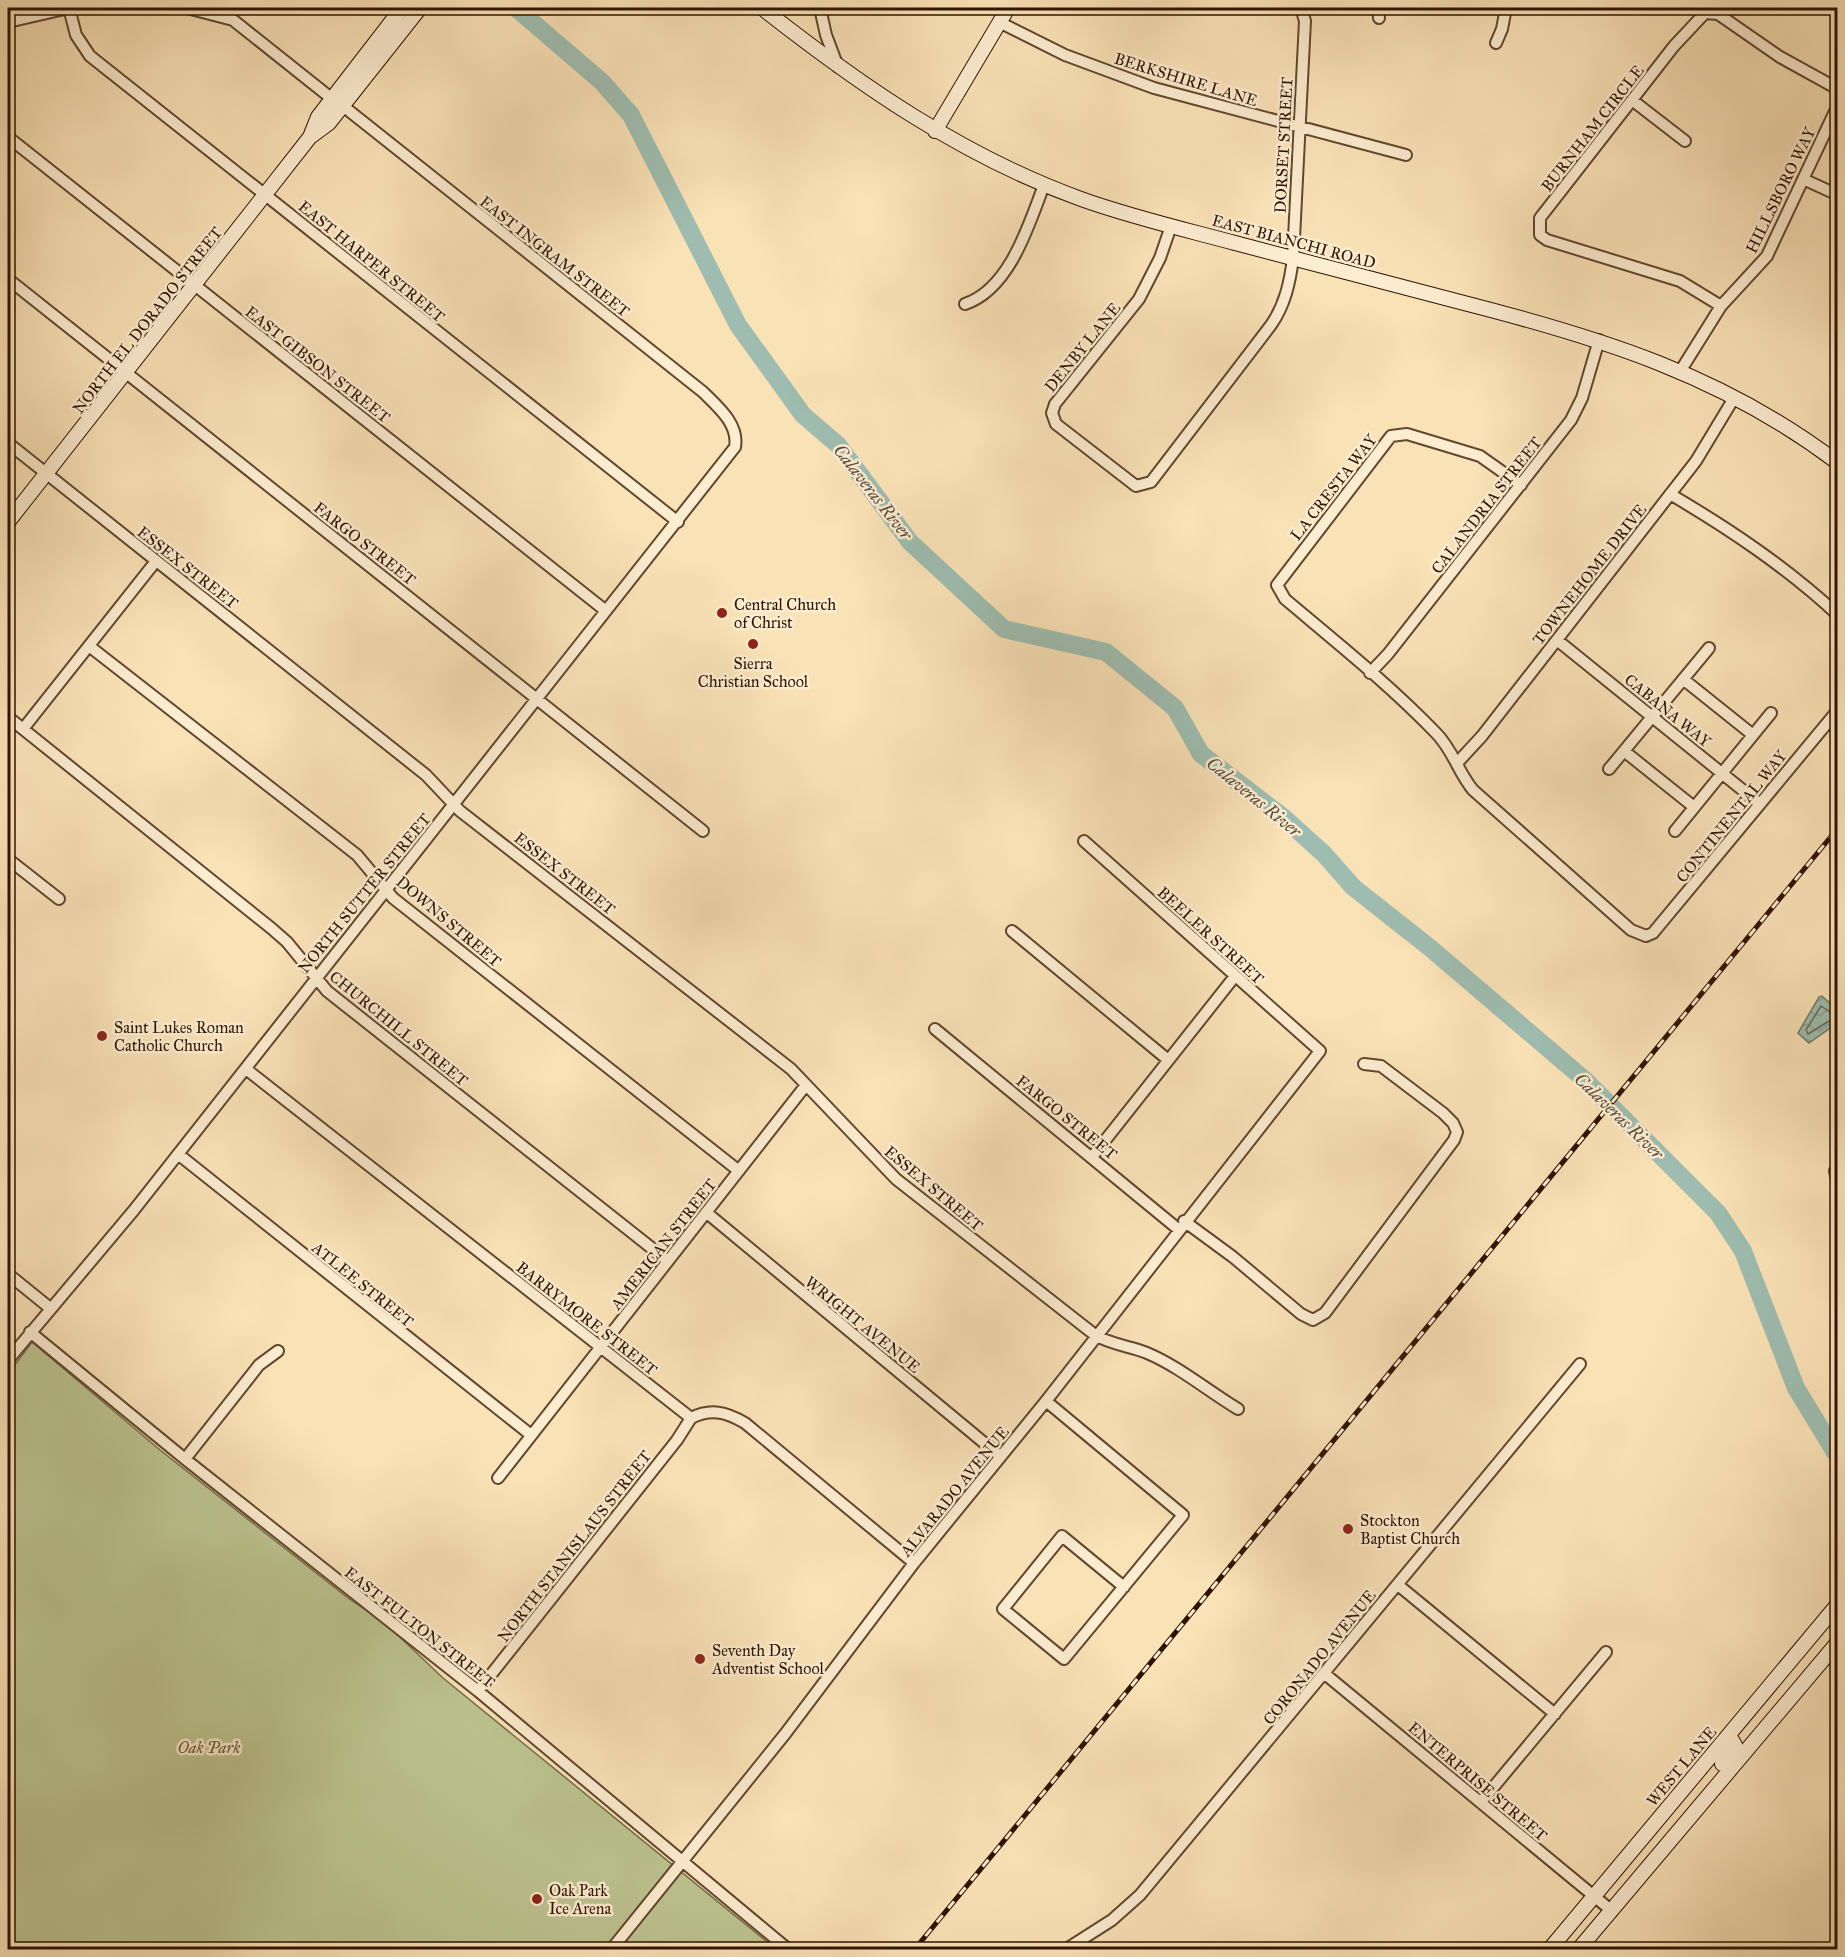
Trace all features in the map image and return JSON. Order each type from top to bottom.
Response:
[{"type":"main road","name":"NORTH EL DORADO STREET","points":[[8,522],[310,137],[329,123],[337,102],[402,8]]},
{"type":"main road","name":"NORTH EL DORADO STREET","points":[[337,102],[420,8]]},
{"type":"main road","name":"EAST BIANCHI ROAD","points":[[762,8],[779,13],[838,67],[935,131],[973,152],[1044,185],[1123,213],[1599,340],[1682,370],[1773,420],[1838,463]]},
{"type":"main road","points":[[935,131],[1008,8]]},
{"type":"main road","name":"WEST LANE","points":[[1549,1950],[1838,1604]]},
{"type":"main road","points":[[1578,1950],[1838,1642]]},
{"type":"main road","points":[[1767,1725],[1760,1713],[1762,1706],[1776,1691],[1784,1668]]},
{"type":"main road","points":[[1699,1804],[1710,1781],[1733,1752],[1735,1745],[1729,1735]]},
{"type":"street","points":[[8,22],[69,8]]},
{"type":"street","name":"EAST HARPER STREET","points":[[69,8],[76,35],[90,56],[678,522]]},
{"type":"street","name":"EAST INGRAM STREET","points":[[187,8],[238,23],[703,392],[732,424],[737,439]]},
{"type":"street","points":[[820,8],[826,35],[838,67]]},
{"type":"street","name":"DORSET STREET","points":[[1142,486],[1151,482],[1277,316],[1290,281],[1305,21],[1301,8]]},
{"type":"street","points":[[1496,43],[1502,30],[1506,8]]},
{"type":"street","name":"BURNHAM CIRCLE","points":[[1721,306],[1680,281],[1564,246],[1540,235],[1540,218],[1699,17],[1711,12],[1718,14],[1797,68],[1838,89]]},
{"type":"street","name":"BERKSHIRE LANE","points":[[999,22],[1065,55],[1113,74],[1196,100],[1406,155]]},
{"type":"street","points":[[1632,100],[1685,141]]},
{"type":"street","name":"HILLSBORO WAY","points":[[1682,370],[1721,306],[1767,256],[1838,105]]},
{"type":"street","name":"EAST GIBSON STREET","points":[[9,139],[606,611]]},
{"type":"street","points":[[1803,179],[1838,195]]},
{"type":"street","points":[[965,304],[974,301],[993,285],[1013,259],[1044,185]]},
{"type":"street","name":"DENBY LANE","points":[[1142,486],[1130,483],[1056,424],[1052,413],[1053,407],[1139,299],[1160,258],[1171,226]]},
{"type":"street","name":"FARGO STREET","points":[[8,279],[537,702],[703,831]]},
{"type":"street","name":"CALANDRIA STREET","points":[[1370,673],[1388,654],[1571,420],[1582,398],[1599,340]]},
{"type":"street","name":"TOWNEHOME DRIVE","points":[[1458,762],[1482,736],[1708,445],[1734,398]]},
{"type":"street","name":"LA CRESTA WAY","points":[[1370,673],[1285,599],[1277,585],[1391,436],[1407,434],[1472,454],[1489,461],[1521,485]]},
{"type":"street","name":"NORTH SUTTER STREET","points":[[8,1360],[50,1308],[97,1256],[453,804],[537,702],[606,611],[731,455],[737,439]]},
{"type":"street","name":"ESSEX STREET","points":[[8,443],[426,776],[453,804],[768,1051],[806,1085],[896,1179],[1095,1335],[1110,1344],[1147,1353],[1192,1378],[1238,1409]]},
{"type":"street","points":[[1670,494],[1771,557],[1838,615]]},
{"type":"street","points":[[23,729],[156,561]]},
{"type":"street","name":"CABANA WAY","points":[[1557,640],[1760,804]]},
{"type":"street","name":"DOWNS STREET","points":[[89,646],[357,855],[393,898],[739,1171]]},
{"type":"street","points":[[1609,769],[1709,648]]},
{"type":"street","points":[[1370,673],[1437,733],[1458,762]]},
{"type":"street","points":[[1683,679],[1753,735]]},
{"type":"street","name":"CONTINENTAL WAY","points":[[1458,762],[1462,776],[1473,790],[1631,930],[1646,936],[1660,926],[1838,710]]},
{"type":"street","points":[[1675,831],[1771,713]]},
{"type":"street","name":"CHURCHILL STREET","points":[[8,717],[272,928],[291,947],[327,991],[668,1261]]},
{"type":"street","points":[[1624,751],[1694,807]]},
{"type":"street","name":"BEELER STREET","points":[[1084,841],[1320,1051]]},
{"type":"street","points":[[8,859],[59,899]]},
{"type":"street","points":[[1012,932],[1167,1059]]},
{"type":"street","points":[[1092,1157],[1167,1059],[1235,976]]},
{"type":"street","name":"FARGO STREET","points":[[935,1029],[1092,1157],[1181,1225],[1233,1257],[1301,1314],[1313,1320],[1325,1312],[1391,1228],[1454,1140],[1457,1132],[1454,1123],[1443,1113],[1381,1066],[1364,1064]]},
{"type":"street","name":"ALVARADO AVENUE","points":[[611,1950],[785,1734],[914,1563],[1046,1401],[1181,1225],[1320,1051]]},
{"type":"street","name":"BARRYMORE STREET","points":[[246,1069],[691,1418]]},
{"type":"street","name":"AMERICAN STREET","points":[[498,1478],[806,1085]]},
{"type":"street","name":"ATLEE STREET","points":[[178,1154],[531,1436]]},
{"type":"street","points":[[1836,1183],[1838,1167]]},
{"type":"street","name":"WRIGHT AVENUE","points":[[707,1212],[1000,1456]]},
{"type":"street","points":[[8,1274],[50,1308]]},
{"type":"street","name":"EAST FULTON STREET","points":[[30,1332],[185,1459],[478,1691],[789,1950]]},
{"type":"street","points":[[185,1459],[259,1365],[279,1351]]},
{"type":"street","name":"CORONADO AVENUE","points":[[1065,1950],[1112,1920],[1140,1896],[1580,1364]]},
{"type":"street","points":[[1046,1401],[1184,1515],[1124,1587],[1064,1659],[1003,1609],[1062,1536],[1124,1587]]},
{"type":"street","points":[[691,1418],[703,1412],[715,1411],[745,1424],[914,1563]]},
{"type":"street","name":"NORTH STANISLAUS STREET","points":[[478,1691],[677,1440],[691,1418]]},
{"type":"street","points":[[1398,1585],[1555,1714]]},
{"type":"street","points":[[1481,1802],[1606,1652]]},
{"type":"street","name":"ENTERPRISE STREET","points":[[1325,1674],[1611,1911]]},
{"type":"green space","name":"Oak Park","points":[[32,1342],[160,1450],[348,1598],[385,1623],[443,1678],[776,1949],[8,1950],[8,1374]]},
{"type":"water","points":[[1822,996],[1837,1010],[1837,1023],[1809,1043],[1798,1033],[1819,997]]},
{"type":"waterway","name":"Calaveras River","points":[[516,8],[602,82],[631,115],[738,325],[803,415],[838,445],[910,542],[1004,629],[1106,652],[1175,708],[1201,754],[1283,817],[1324,854],[1353,887],[1429,947],[1585,1080],[1718,1213],[1743,1251],[1796,1388],[1838,1457]]},
{"type":"railway","points":[[914,1950],[1838,828]]},
{"type":"place","name":"Central Church of Christ","points":[[722,613]]},
{"type":"place","name":"Sierra Christian School","points":[[753,644]]},
{"type":"place","name":"Saint Lukes Roman Catholic Church","points":[[102,1036]]},
{"type":"place","name":"Stockton Baptist Church","points":[[1348,1529]]},
{"type":"place","name":"Seventh Day Adventist School","points":[[700,1659]]},
{"type":"place","name":"Oak Park Ice Arena","points":[[537,1899]]}]
